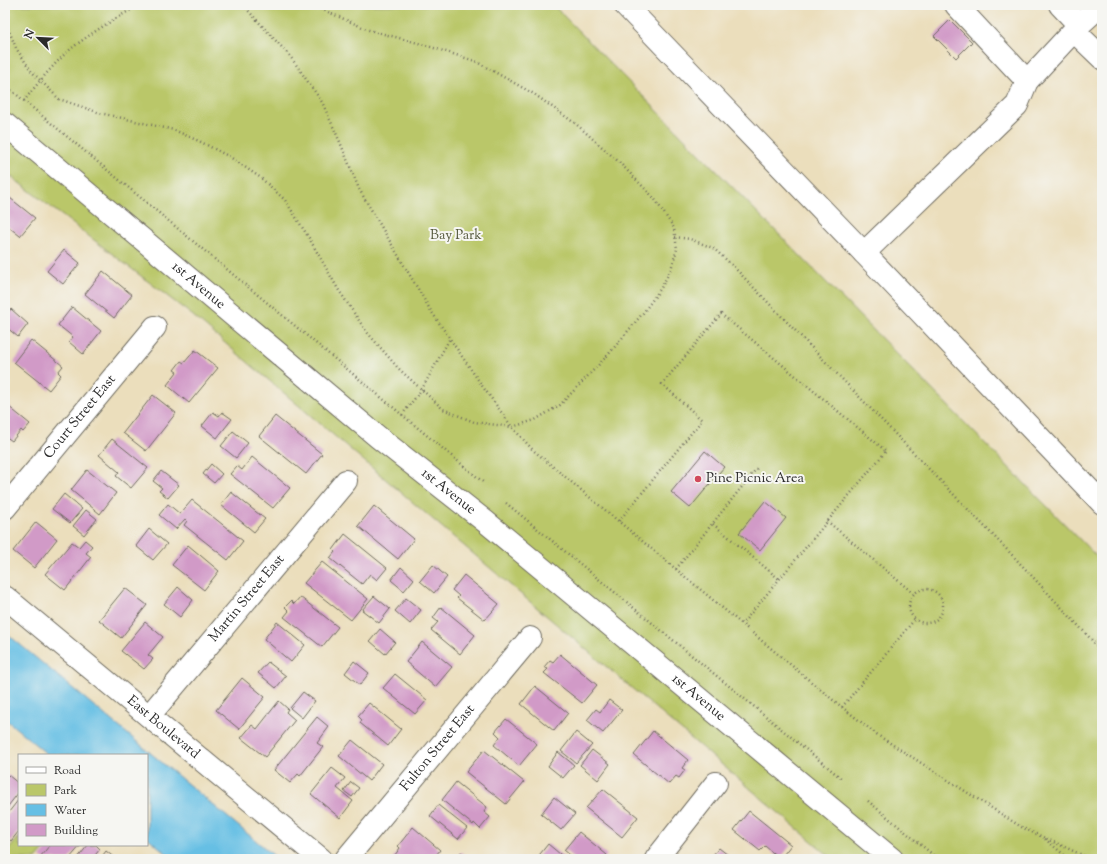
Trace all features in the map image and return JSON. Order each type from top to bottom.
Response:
[{"type":"street","points":[[626,5],[864,252],[1102,503]]},
{"type":"street","points":[[956,5],[1027,81]]},
{"type":"street","points":[[1060,5],[1102,58]]},
{"type":"street","points":[[864,252],[1017,105],[1027,81],[1101,5]]},
{"type":"street","name":"1st Avenue","points":[[5,124],[372,432],[492,527],[892,859]]},
{"type":"street","name":"Court Street East","points":[[5,508],[155,326]]},
{"type":"street","name":"Martin Street East","points":[[148,716],[346,481]]},
{"type":"street","name":"East Boulevard","points":[[5,597],[321,859]]},
{"type":"street","name":"Fulton Street East","points":[[346,859],[530,638]]},
{"type":"street","points":[[656,859],[716,783]]},
{"type":"path","points":[[24,101],[40,80],[72,48],[105,26],[141,5]]},
{"type":"path","points":[[243,5],[290,56],[322,102],[359,189],[431,311],[512,427],[534,450],[842,707],[885,740],[1023,828],[1090,859]]},
{"type":"path","points":[[5,21],[16,48],[32,72],[59,99],[100,113],[174,130],[230,157],[261,178],[285,200],[338,289],[366,331],[398,368],[443,408],[474,422],[512,427],[535,420],[560,405],[608,355],[643,313],[671,269],[677,249],[674,228],[654,198],[619,162],[576,124],[534,94],[475,61],[418,42],[369,30],[312,5]]},
{"type":"path","points":[[5,85],[483,482]]},
{"type":"path","points":[[675,237],[690,239],[713,248],[731,264],[1009,552],[1102,652]]},
{"type":"path","points":[[619,521],[702,420],[662,384],[721,314],[886,451],[742,624]]},
{"type":"path","points":[[402,415],[422,389],[450,338]]},
{"type":"path","points":[[676,569],[757,468]]},
{"type":"path","points":[[506,503],[841,778]]},
{"type":"path","points":[[827,522],[914,594]]},
{"type":"path","points":[[713,524],[779,579]]},
{"type":"path","points":[[923,589],[929,589],[938,594],[942,604],[940,614],[932,622],[920,622],[911,615],[909,604],[914,594],[923,589]]},
{"type":"path","points":[[842,707],[915,619]]},
{"type":"path","points":[[868,801],[938,859]]},
{"type":"path","points":[[1042,837],[1069,859]]},
{"type":"green space","name":"Bay Park","points":[[5,5],[553,5],[1102,562],[1102,859],[833,859],[192,315],[5,172]]},
{"type":"green space","points":[[18,838],[18,846],[47,846],[36,859],[11,859],[5,854]]},
{"type":"water","points":[[5,632],[278,859],[173,859],[148,838],[148,754],[47,754],[5,719]]},
{"type":"building","points":[[950,20],[972,42],[956,58],[934,36]]},
{"type":"building","points":[[5,194],[35,218],[20,236],[5,224]]},
{"type":"building","points":[[64,250],[80,263],[63,284],[47,271]]},
{"type":"building","points":[[103,271],[132,295],[114,318],[85,294]]},
{"type":"building","points":[[72,307],[101,331],[83,354],[69,342],[73,337],[58,325]]},
{"type":"building","points":[[11,309],[28,324],[18,337],[5,326],[5,316]]},
{"type":"building","points":[[31,340],[63,366],[58,372],[61,375],[49,390],[14,362]]},
{"type":"building","points":[[195,350],[218,368],[189,403],[167,385],[177,372],[174,370],[181,361],[184,363]]},
{"type":"building","points":[[153,395],[176,413],[146,451],[123,433]]},
{"type":"building","points":[[5,399],[10,403],[8,406],[30,424],[23,432],[21,430],[12,441],[5,436]]},
{"type":"building","points":[[213,412],[219,416],[222,412],[232,419],[217,438],[202,426]]},
{"type":"building","points":[[275,416],[322,454],[306,474],[259,436]]},
{"type":"building","points":[[233,431],[248,443],[236,458],[221,446]]},
{"type":"building","points":[[112,439],[148,468],[131,488],[116,476],[119,472],[99,455]]},
{"type":"building","name":"Pine Picnic Area","points":[[705,451],[724,467],[690,508],[671,492]]},
{"type":"building","points":[[252,457],[290,488],[273,508],[230,474],[237,466],[242,470]]},
{"type":"building","points":[[211,464],[222,474],[214,483],[203,474]]},
{"type":"building","points":[[87,470],[116,493],[100,514],[71,490]]},
{"type":"building","points":[[161,471],[179,485],[168,498],[159,491],[162,488],[153,481]]},
{"type":"building","points":[[231,492],[265,519],[254,532],[221,505]]},
{"type":"building","points":[[64,494],[82,509],[70,523],[52,509]]},
{"type":"building","points":[[192,500],[243,541],[228,560],[184,525],[187,521],[185,519],[176,529],[159,515],[168,504],[180,514]]},
{"type":"building","points":[[765,501],[786,518],[760,550],[739,533]]},
{"type":"building","points":[[374,506],[414,539],[398,559],[358,526]]},
{"type":"building","points":[[86,510],[97,519],[84,535],[73,526]]},
{"type":"building","points":[[36,522],[57,539],[34,568],[13,551]]},
{"type":"building","points":[[149,529],[167,544],[153,560],[136,546]]},
{"type":"building","points":[[345,534],[387,568],[377,580],[370,574],[362,584],[330,558],[335,552],[333,550]]},
{"type":"building","points":[[85,540],[92,546],[86,553],[91,557],[65,590],[45,574],[72,542],[79,547]]},
{"type":"building","points":[[188,545],[219,571],[204,590],[172,565]]},
{"type":"building","points":[[322,562],[368,599],[351,620],[304,583]]},
{"type":"building","points":[[433,565],[447,577],[434,593],[420,581]]},
{"type":"building","points":[[401,567],[414,579],[404,591],[391,580]]},
{"type":"building","points":[[464,575],[499,604],[485,620],[457,598],[459,596],[452,590]]},
{"type":"building","points":[[178,587],[193,600],[180,617],[164,604]]},
{"type":"building","points":[[125,588],[147,605],[121,638],[99,620]]},
{"type":"building","points":[[374,596],[390,609],[379,623],[362,610]]},
{"type":"building","points":[[300,597],[338,627],[322,647],[284,617],[289,611],[285,607],[291,601],[294,604]]},
{"type":"building","points":[[406,598],[421,610],[410,624],[395,611]]},
{"type":"building","points":[[441,607],[475,635],[460,654],[431,630],[438,622],[433,618]]},
{"type":"building","points":[[145,622],[163,637],[148,655],[153,659],[144,669],[121,651]]},
{"type":"building","points":[[277,622],[305,645],[291,662],[264,639]]},
{"type":"building","points":[[380,629],[395,642],[385,654],[370,641]]},
{"type":"building","points":[[422,642],[452,667],[435,687],[406,662]]},
{"type":"building","points":[[560,654],[597,685],[582,703],[544,673],[548,669],[544,667],[550,660],[553,662]]},
{"type":"building","points":[[354,661],[369,673],[360,685],[345,673]]},
{"type":"building","points":[[268,662],[286,676],[276,688],[258,673]]},
{"type":"building","points":[[395,674],[427,700],[415,714],[383,688]]},
{"type":"building","points":[[242,678],[265,697],[239,729],[216,710]]},
{"type":"building","points":[[535,686],[568,713],[554,731],[521,704]]},
{"type":"building","points":[[303,692],[315,701],[302,718],[290,708]]},
{"type":"building","points":[[609,700],[622,710],[603,733],[587,720],[596,709],[600,712]]},
{"type":"building","points":[[279,701],[288,709],[286,712],[295,720],[265,757],[241,738],[252,725],[257,729]]},
{"type":"building","points":[[369,703],[401,729],[388,746],[360,723],[362,720],[358,716]]},
{"type":"building","points":[[317,717],[329,727],[317,743],[323,747],[300,776],[298,774],[290,783],[274,770]]},
{"type":"building","points":[[506,719],[537,744],[519,766],[494,745],[500,737],[495,732]]},
{"type":"building","points":[[653,731],[688,760],[682,768],[685,770],[679,778],[676,776],[669,784],[634,755]]},
{"type":"building","points":[[576,732],[592,745],[576,763],[561,751]]},
{"type":"building","points":[[352,740],[382,764],[369,781],[339,756]]},
{"type":"building","points":[[484,750],[524,782],[506,804],[466,772]]},
{"type":"building","points":[[592,750],[610,764],[598,780],[580,765]]},
{"type":"building","points":[[558,752],[574,765],[563,778],[548,766]]},
{"type":"building","points":[[332,768],[345,778],[337,788],[353,801],[340,818],[311,794]]},
{"type":"building","points":[[8,775],[18,783],[18,793],[5,810],[5,778]]},
{"type":"building","points":[[351,782],[359,788],[352,797],[344,791]]},
{"type":"building","points":[[456,782],[487,807],[484,812],[490,817],[480,829],[442,800]]},
{"type":"building","points":[[603,789],[638,817],[622,837],[586,808]]},
{"type":"building","points":[[554,797],[575,814],[561,830],[541,814]]},
{"type":"building","points":[[18,800],[18,832],[11,841],[5,836],[5,817]]},
{"type":"building","points":[[438,805],[467,828],[458,839],[430,816]]},
{"type":"building","points":[[749,811],[791,845],[780,859],[765,846],[760,851],[734,830]]},
{"type":"building","points":[[413,827],[440,850],[433,859],[392,859],[400,848],[398,846]]},
{"type":"building","points":[[579,832],[607,855],[604,859],[575,859],[564,850]]},
{"type":"building","points":[[548,844],[566,859],[536,859]]},
{"type":"building","points":[[49,846],[80,846],[69,859],[42,859],[40,857]]},
{"type":"building","points":[[87,846],[97,846],[100,849],[92,859],[77,859]]},
{"type":"building","points":[[719,848],[733,859],[709,859]]},
{"type":"building","points":[[106,851],[116,859],[100,859]]},
{"type":"building","points":[[461,852],[469,859],[455,859]]},
{"type":"place","name":"Pine Picnic Area","points":[[698,479]]}]
